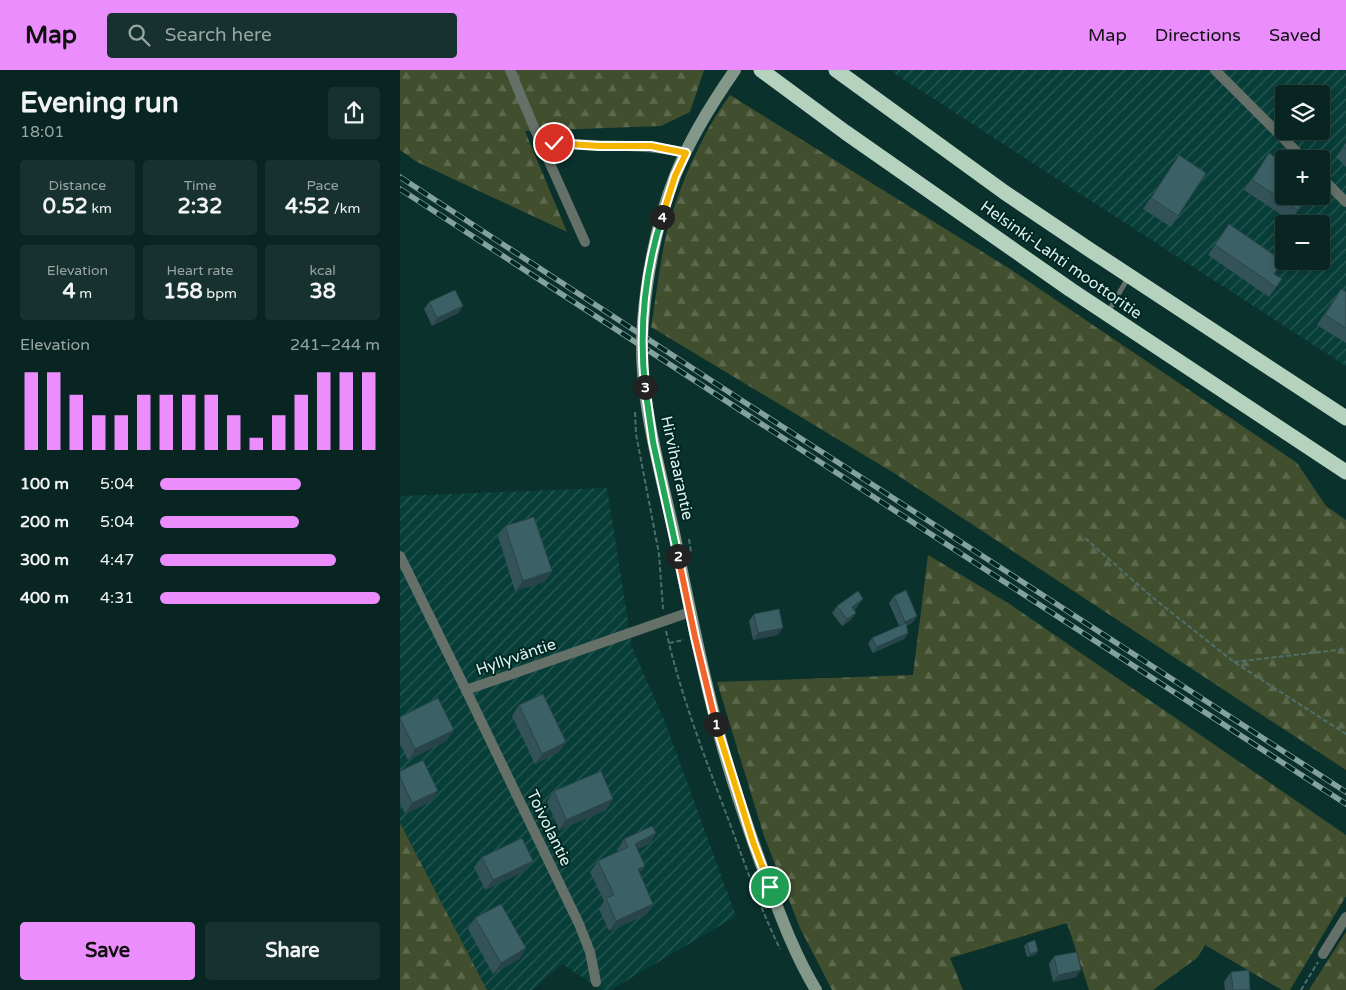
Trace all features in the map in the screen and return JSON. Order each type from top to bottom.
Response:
[{"type":"highway","name":"Helsinki-Lahti moottoritie","points":[[761,70],[845,132],[1107,314],[1346,472]]},
{"type":"highway","name":"Helsinki-Lahti moottoritie","points":[[836,70],[1004,192],[1346,418]]},
{"type":"street","points":[[510,70],[585,242]]},
{"type":"street","name":"Hirvihaarantie","points":[[735,70],[712,103],[675,176],[666,202],[652,257],[643,323],[642,359],[653,442],[690,612],[721,740],[753,842],[787,932],[816,990]]},
{"type":"street","points":[[1215,70],[1295,150]]},
{"type":"street","points":[[539,139],[566,145],[651,146],[686,153]]},
{"type":"street","points":[[1330,185],[1346,202]]},
{"type":"street","name":"Hyllyväntie","points":[[400,556],[466,690],[690,612]]},
{"type":"street","name":"Toivolantie","points":[[466,690],[579,924],[590,952],[596,982]]},
{"type":"street","points":[[1323,954],[1346,917]]},
{"type":"lane","points":[[1107,314],[1129,275]]},
{"type":"path","points":[[1085,538],[1152,597],[1234,662],[1346,734]]},
{"type":"path","points":[[1234,662],[1346,648]]},
{"type":"path","points":[[1301,990],[1323,954]]},
{"type":"shaded area","points":[[889,70],[1346,70],[1346,366]]},
{"type":"shaded area","points":[[607,488],[632,647],[665,722],[736,916],[611,990],[602,990],[562,964],[532,990],[487,990],[400,823],[400,496]]},
{"type":"green space","points":[[400,70],[704,70],[690,112],[661,126],[525,131],[567,232],[417,162],[400,150]]},
{"type":"green space","points":[[730,95],[1010,269],[1297,463],[1326,506],[1346,520],[1346,770],[894,473],[651,327],[665,240],[676,203],[691,165],[709,128]]},
{"type":"green space","points":[[928,555],[1008,603],[1346,835],[1346,896],[1290,990],[1282,990],[1205,945],[1197,958],[1153,990],[1089,990],[1067,923],[950,958],[963,990],[832,990],[800,928],[764,836],[717,682],[913,675]]},
{"type":"green space","points":[[400,823],[487,990],[400,990]]},
{"type":"green space","points":[[1346,932],[1346,990],[1309,990]]},
{"type":"building","points":[[1269,153],[1275,157],[1275,195],[1252,180]]},
{"type":"building","points":[[1179,155],[1206,173],[1178,216],[1151,198]]},
{"type":"building","points":[[1290,205],[1301,205],[1298,210]]},
{"type":"building","points":[[1229,224],[1275,256],[1275,270],[1277,270],[1274,274],[1282,279],[1276,287],[1215,245]]},
{"type":"building","points":[[1341,289],[1346,292],[1346,328],[1325,315]]},
{"type":"building","points":[[455,290],[463,306],[437,318],[429,302]]},
{"type":"building","points":[[534,517],[552,571],[523,581],[505,526]]},
{"type":"building","points":[[906,590],[917,616],[905,622],[894,596]]},
{"type":"building","points":[[858,591],[863,599],[852,607],[856,613],[847,619],[837,606]]},
{"type":"building","points":[[779,609],[783,628],[758,633],[754,614]]},
{"type":"building","points":[[906,623],[908,633],[877,647],[872,638]]},
{"type":"building","points":[[543,694],[566,742],[542,754],[519,705]]},
{"type":"building","points":[[438,698],[454,730],[415,749],[400,717]]},
{"type":"building","points":[[423,760],[438,791],[412,803],[400,777],[400,771]]},
{"type":"building","points":[[601,771],[613,799],[566,820],[554,791]]},
{"type":"building","points":[[652,826],[656,833],[635,844],[645,866],[638,869],[653,904],[616,921],[606,898],[614,895],[598,861],[628,847],[624,839]]},
{"type":"building","points":[[522,838],[533,861],[493,880],[482,857]]},
{"type":"building","points":[[501,904],[526,948],[501,963],[475,918]]},
{"type":"building","points":[[1035,940],[1038,951],[1030,954],[1027,943]]},
{"type":"building","points":[[1077,952],[1081,970],[1058,975],[1054,956]]},
{"type":"building","points":[[1249,970],[1250,990],[1233,990],[1231,972]]},
{"type":"railway","points":[[400,177],[1346,792]]},
{"type":"railway","points":[[400,189],[1346,804]]},
{"type":"route","points":[[554,143],[566,145],[651,146],[686,153],[675,176],[661,219],[652,257],[643,323],[642,359],[653,442],[674,532],[695,637],[721,740],[753,842],[770,887]]}]
